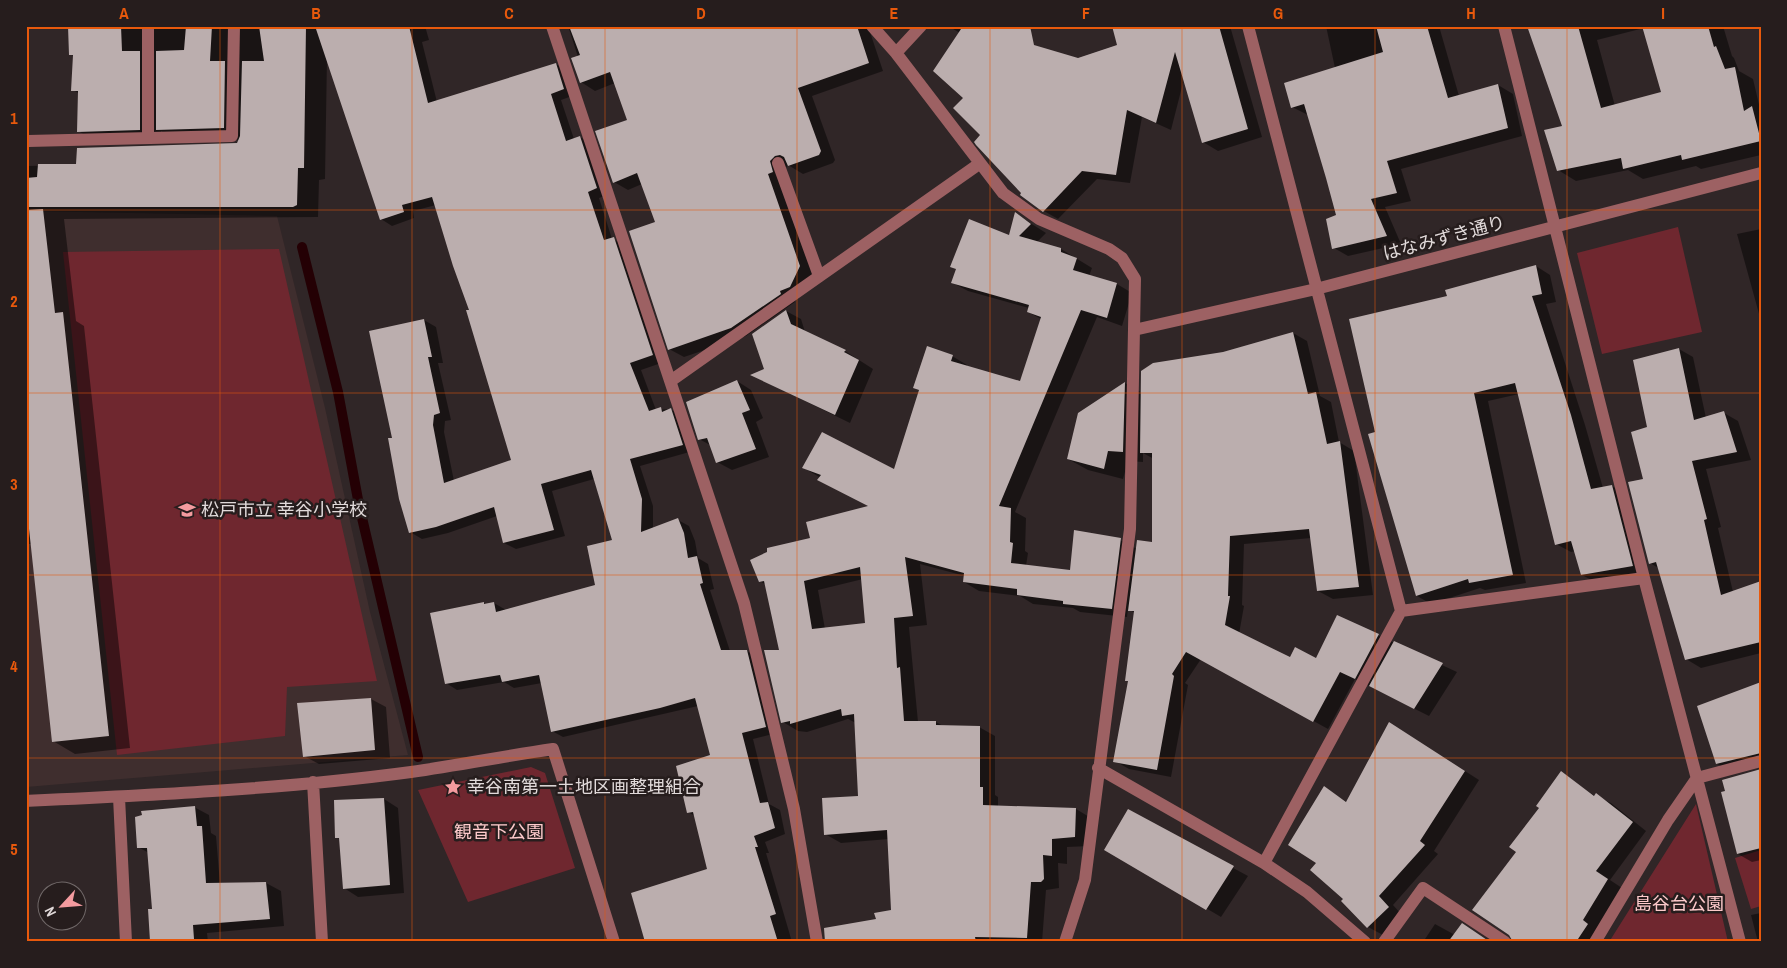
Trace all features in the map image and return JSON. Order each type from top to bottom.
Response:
[{"type":"street","points":[[148,26],[148,138]]},
{"type":"street","points":[[28,141],[232,136],[234,26]]},
{"type":"street","points":[[552,26],[672,380],[744,603],[794,809],[817,942]]},
{"type":"street","points":[[872,26],[896,53],[1003,193],[1039,219],[1109,249],[1122,258],[1135,280],[1130,529],[1085,880],[1065,942]]},
{"type":"street","points":[[896,53],[921,26]]},
{"type":"street","points":[[1248,26],[1401,611],[1264,863]]},
{"type":"street","points":[[1504,26],[1644,578],[1740,942]]},
{"type":"street","points":[[778,163],[819,276]]},
{"type":"street","points":[[672,380],[979,164]]},
{"type":"street","name":"はなみずき通り","points":[[1134,330],[1316,289],[1761,173]]},
{"type":"street","points":[[1401,611],[1644,578]]},
{"type":"street","points":[[26,801],[119,797],[313,782],[412,772],[553,749],[614,942]]},
{"type":"street","points":[[1595,942],[1668,820],[1697,778],[1761,761]]},
{"type":"street","points":[[1098,768],[1264,863],[1307,892],[1365,942]]},
{"type":"street","points":[[313,782],[322,942]]},
{"type":"street","points":[[119,797],[126,942]]},
{"type":"street","points":[[1384,942],[1423,888],[1505,942]]},
{"type":"shaded area","name":"松戸市立 幸谷小学校","points":[[26,211],[277,216],[325,408],[370,612],[408,755],[26,787]]},
{"type":"green space","points":[[1678,227],[1702,332],[1602,354],[1577,253]]},
{"type":"green space","name":"松戸市立 幸谷小学校","points":[[279,249],[377,681],[287,687],[285,736],[117,755],[63,252]]},
{"type":"green space","name":"観音下公園","points":[[531,767],[545,773],[575,868],[468,902],[418,790]]},
{"type":"green space","name":"島谷台公園","points":[[1696,804],[1728,942],[1609,942]]},
{"type":"green space","points":[[1761,850],[1761,906],[1751,909],[1735,858]]},
{"type":"building","points":[[68,26],[121,26],[122,51],[140,51],[140,130],[77,132],[78,91],[71,91],[73,55],[69,55]]},
{"type":"building","points":[[186,26],[212,26],[210,61],[225,61],[224,128],[156,130],[156,51],[184,50]]},
{"type":"building","points":[[259,26],[306,26],[304,168],[298,168],[297,205],[293,207],[26,207],[26,178],[37,177],[38,164],[76,164],[77,148],[237,143],[240,136],[242,61],[264,61]]},
{"type":"building","points":[[315,26],[409,26],[428,103],[556,63],[564,89],[551,94],[566,141],[580,136],[597,188],[588,192],[604,240],[614,237],[653,355],[630,363],[649,411],[661,407],[662,412],[671,408],[683,445],[630,459],[642,499],[641,532],[678,518],[684,533],[688,558],[697,556],[703,583],[700,584],[721,650],[747,650],[766,727],[742,733],[760,803],[768,802],[775,828],[754,836],[758,847],[755,847],[776,914],[770,916],[778,942],[645,942],[631,893],[707,869],[693,812],[687,813],[676,766],[710,755],[695,698],[660,708],[551,732],[539,675],[502,682],[500,675],[445,684],[430,613],[484,602],[484,604],[494,602],[496,612],[595,585],[587,546],[612,540],[591,470],[541,484],[554,530],[503,543],[494,507],[436,527],[409,533],[399,499],[388,438],[392,438],[369,331],[424,319],[432,357],[428,357],[440,413],[434,415],[433,425],[444,483],[511,460],[466,310],[469,310],[453,266],[432,197],[402,205],[404,212],[380,220]]},
{"type":"building","points":[[569,26],[857,26],[869,63],[798,88],[821,151],[819,155],[788,166],[784,157],[780,155],[775,156],[770,161],[773,172],[768,174],[800,266],[790,287],[780,291],[781,294],[731,328],[668,350],[629,231],[655,222],[637,173],[613,183],[595,131],[627,120],[610,72],[580,83],[571,58],[580,55]]},
{"type":"building","points":[[963,26],[1030,26],[1034,45],[1078,58],[1117,45],[1112,26],[1219,26],[1248,129],[1202,143],[1175,52],[1156,123],[1127,110],[1116,175],[1082,171],[1043,212],[1020,195],[1021,193],[976,145],[974,142],[980,135],[953,108],[963,98],[933,71]]},
{"type":"building","points":[[1376,26],[1427,26],[1448,98],[1498,84],[1508,128],[1387,161],[1397,193],[1371,199],[1387,236],[1332,249],[1326,219],[1336,215],[1326,178],[1304,104],[1291,108],[1284,83],[1383,52]]},
{"type":"building","points":[[1527,26],[1578,26],[1601,108],[1661,92],[1642,26],[1708,26],[1714,47],[1716,46],[1725,69],[1735,67],[1744,111],[1752,106],[1761,141],[1682,160],[1681,155],[1623,169],[1621,158],[1557,171],[1544,130],[1562,126]]},
{"type":"building","points":[[43,209],[55,313],[63,312],[109,736],[52,742],[26,501],[26,210]]},
{"type":"building","points":[[1015,212],[1031,224],[1019,236],[1061,248],[1061,252],[1077,258],[1073,270],[1117,283],[1107,318],[1081,310],[999,506],[1011,508],[1010,542],[1013,543],[1011,563],[1070,570],[1074,530],[1121,538],[1112,609],[1063,604],[1063,601],[1017,595],[1017,589],[963,582],[964,573],[905,557],[913,616],[894,618],[897,668],[900,667],[904,721],[936,721],[936,725],[980,726],[980,787],[983,787],[983,805],[1076,808],[1075,837],[1052,839],[1052,856],[1043,855],[1044,879],[1041,882],[1031,882],[1027,938],[975,937],[976,942],[825,942],[824,928],[876,919],[874,913],[891,910],[887,830],[824,835],[822,798],[858,796],[854,714],[842,716],[841,709],[790,724],[790,721],[781,723],[764,650],[779,650],[764,581],[759,582],[750,560],[767,552],[767,548],[810,538],[806,522],[868,506],[817,480],[821,475],[802,468],[822,432],[894,469],[919,390],[913,388],[927,346],[953,355],[951,361],[1020,381],[1041,317],[1027,312],[1029,305],[951,283],[956,269],[950,267],[969,219],[1009,235]],"holes":[[[860,567],[865,623],[812,629],[804,581]]]},
{"type":"building","points":[[1536,265],[1542,294],[1532,296],[1571,415],[1591,489],[1612,485],[1633,566],[1581,575],[1571,541],[1555,545],[1515,383],[1474,393],[1513,575],[1469,583],[1468,579],[1416,596],[1368,434],[1375,432],[1349,319],[1447,296],[1445,290]]},
{"type":"building","points":[[786,310],[791,324],[846,350],[844,352],[859,360],[835,415],[750,375],[764,369],[752,334]]},
{"type":"building","points":[[1293,332],[1308,394],[1316,392],[1327,444],[1340,441],[1359,587],[1317,591],[1309,529],[1230,536],[1228,596],[1230,596],[1225,625],[1290,657],[1295,647],[1316,658],[1337,615],[1379,634],[1355,679],[1340,672],[1313,722],[1186,652],[1172,674],[1174,676],[1157,770],[1113,762],[1128,681],[1125,681],[1134,611],[1128,611],[1137,540],[1152,542],[1152,453],[1140,453],[1141,371],[1153,363],[1223,352]]},
{"type":"building","points":[[1679,348],[1694,420],[1724,411],[1737,452],[1692,461],[1707,519],[1704,520],[1721,595],[1761,581],[1761,642],[1685,660],[1656,562],[1649,564],[1628,482],[1643,479],[1631,432],[1647,427],[1633,360]]},
{"type":"building","points":[[737,380],[750,410],[742,413],[756,449],[716,463],[707,438],[698,440],[686,402]]},
{"type":"building","points":[[1125,382],[1123,452],[1108,451],[1104,469],[1067,459],[1078,413]]},
{"type":"building","points":[[1394,641],[1443,663],[1414,709],[1369,686]]},
{"type":"building","points":[[1761,682],[1761,753],[1716,764],[1697,706]]},
{"type":"building","points":[[371,698],[375,750],[303,757],[297,703]]},
{"type":"building","points":[[1389,722],[1465,771],[1420,841],[1425,845],[1379,896],[1389,907],[1367,928],[1341,901],[1343,899],[1310,870],[1316,863],[1288,845],[1324,786],[1346,802]]},
{"type":"building","points":[[1761,769],[1761,848],[1737,854],[1721,792],[1725,791],[1722,780]]},
{"type":"building","points":[[1561,771],[1594,796],[1596,793],[1633,822],[1596,871],[1608,879],[1583,920],[1588,924],[1576,942],[1513,942],[1509,935],[1472,910],[1516,852],[1509,847],[1539,808],[1536,806]]},
{"type":"building","points":[[384,798],[390,885],[343,889],[339,838],[335,838],[334,800]]},
{"type":"building","points":[[195,806],[197,826],[202,826],[206,883],[266,882],[270,919],[193,925],[194,939],[150,941],[148,909],[152,909],[147,848],[137,848],[135,817],[142,815],[141,811]]},
{"type":"building","points":[[1128,809],[1234,866],[1206,910],[1104,850]]},
{"type":"building","points":[[1462,923],[1490,942],[1448,942]]},
{"type":"waterway","points":[[302,247],[338,392],[359,505],[418,757]]},
{"type":"place","name":"松戸市立 幸谷小学校","points":[[187,510]]},
{"type":"place","name":"幸谷南第一土地区画整理組合","points":[[453,787]]}]
